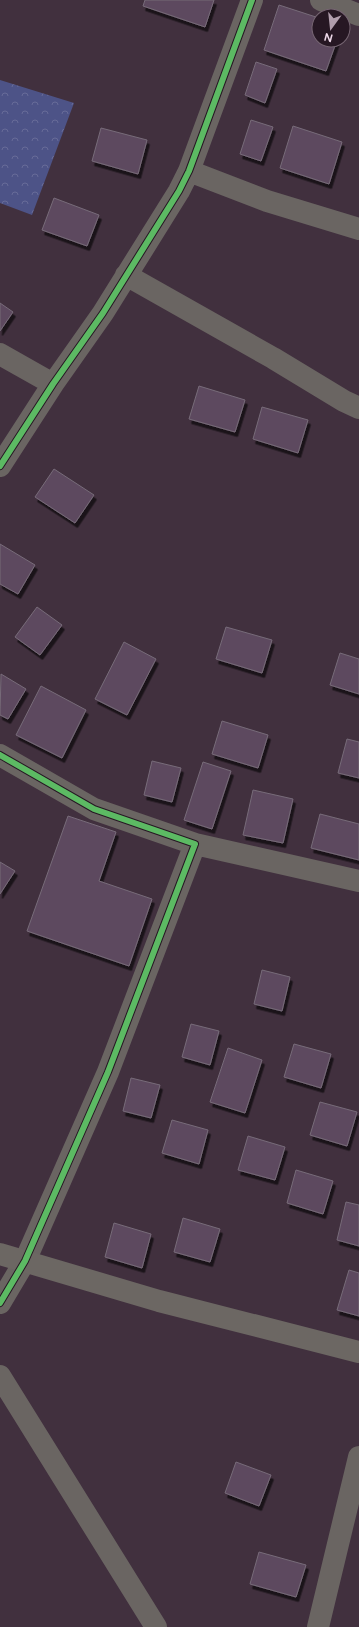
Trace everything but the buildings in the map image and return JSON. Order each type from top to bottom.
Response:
[{"type":"street","points":[[0,466],[53,384],[103,313],[179,190],[189,171],[252,0]]},
{"type":"street","points":[[321,0],[359,15]]},
{"type":"street","points":[[189,171],[267,201],[359,229]]},
{"type":"street","points":[[126,275],[273,358],[344,401],[359,408]]},
{"type":"street","points":[[0,354],[53,384]]},
{"type":"street","points":[[0,755],[94,809],[195,844],[359,881]]},
{"type":"street","points":[[0,1303],[25,1261],[108,1072],[195,844]]},
{"type":"street","points":[[0,1254],[159,1301],[359,1352]]},
{"type":"street","points":[[0,1376],[156,1627]]},
{"type":"street","points":[[318,1627],[359,1457]]},
{"type":"green space","points":[[0,80],[74,103],[32,215],[0,203]]},
{"type":"cycle path","points":[[0,466],[53,384],[103,313],[179,191],[189,171],[252,0]]},
{"type":"cycle path","points":[[0,755],[94,809],[195,844],[108,1072],[25,1261],[0,1303]]}]
